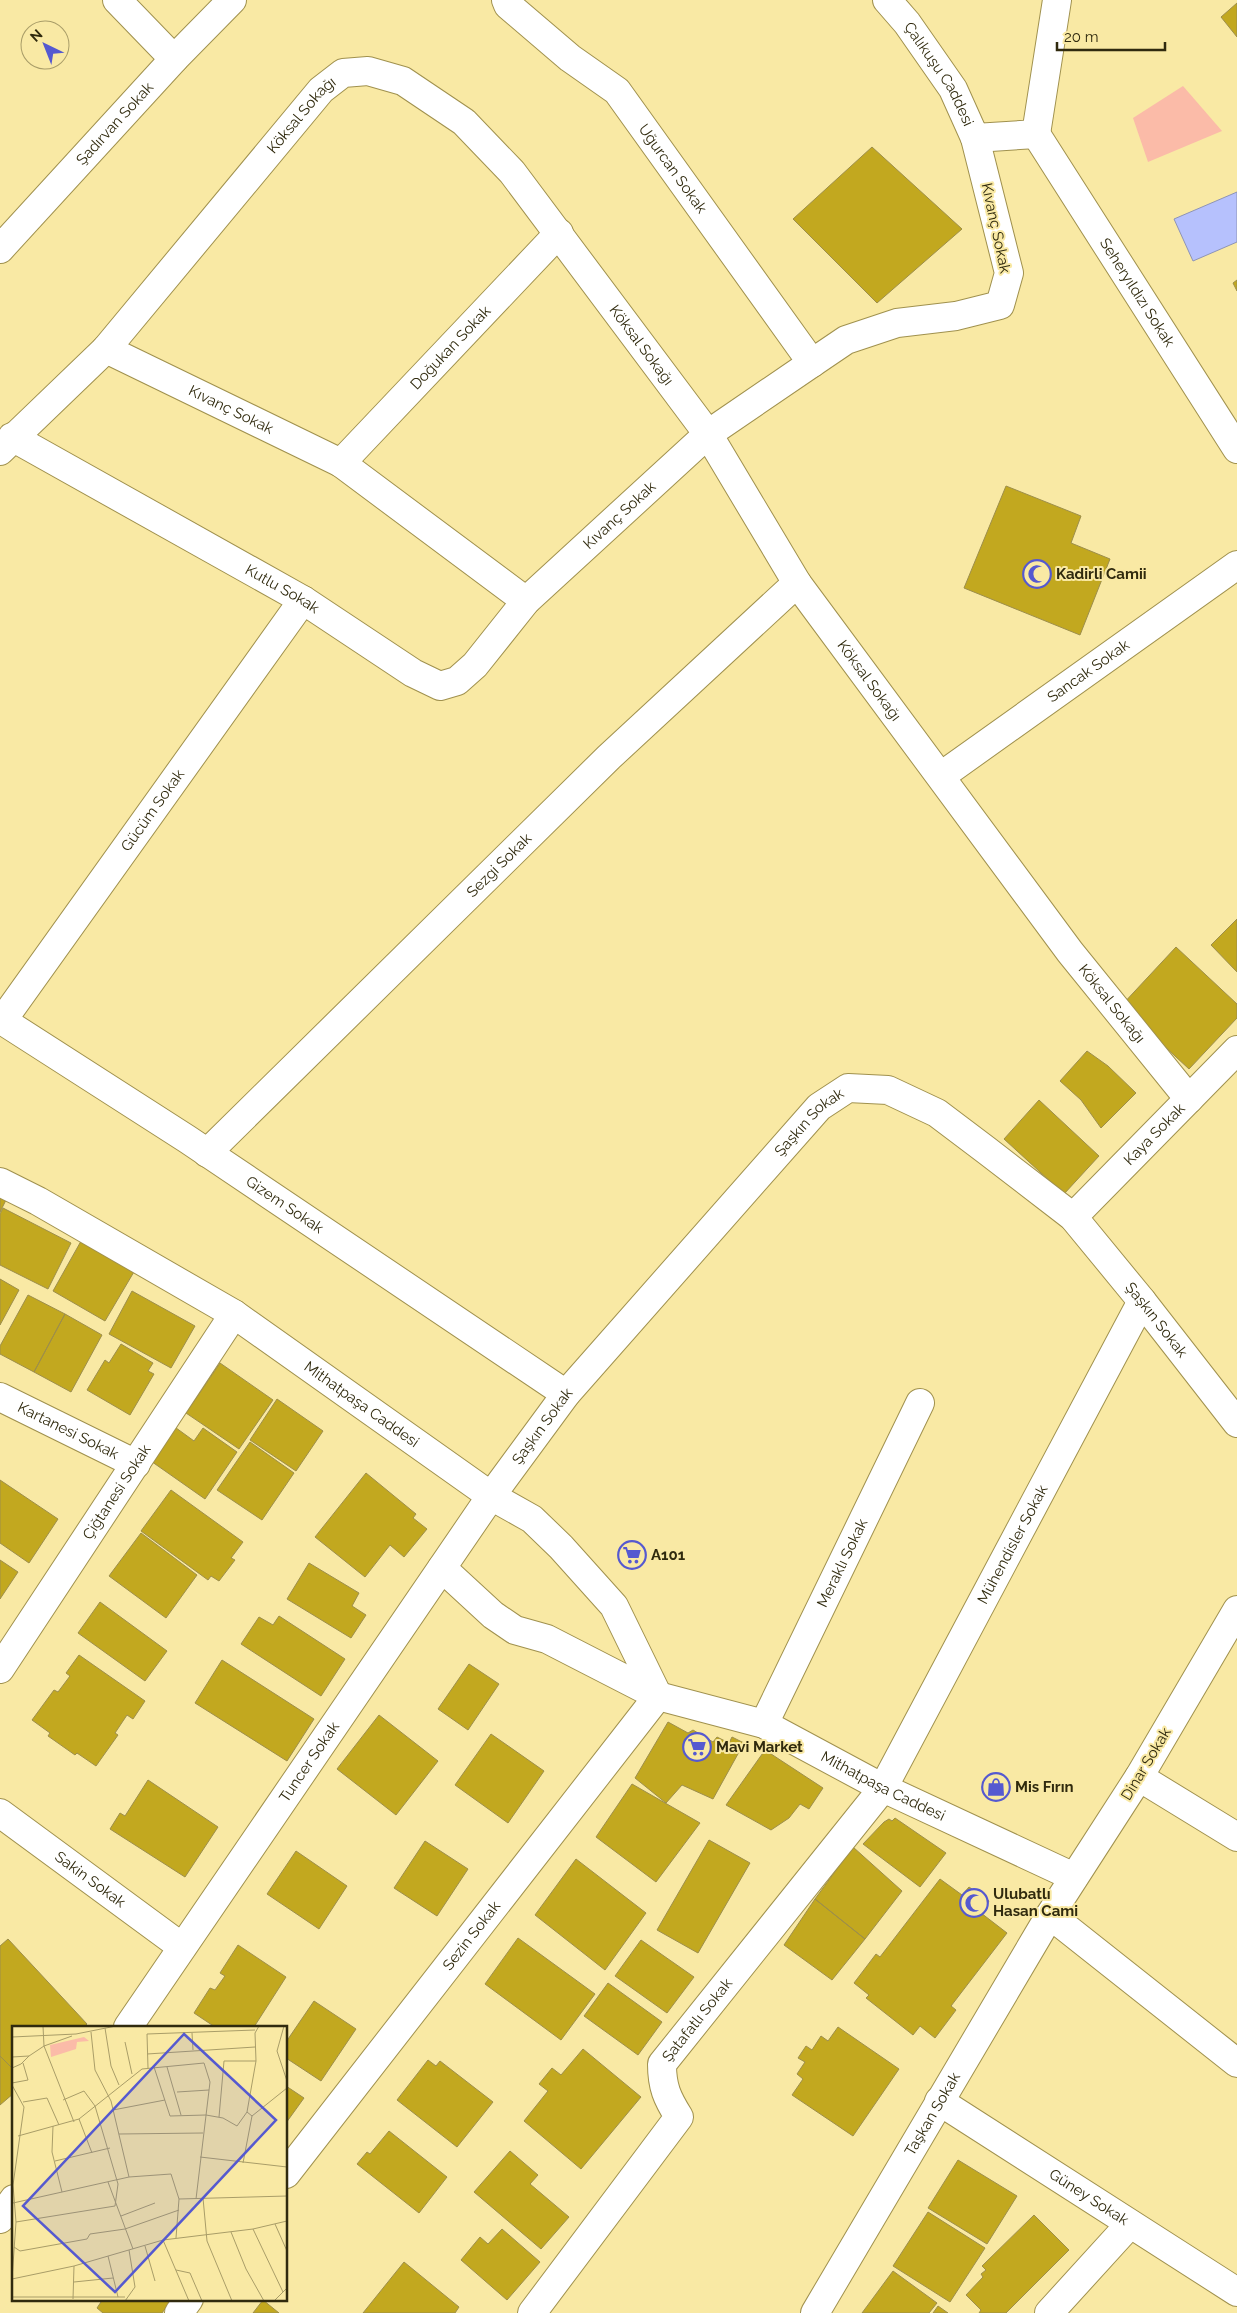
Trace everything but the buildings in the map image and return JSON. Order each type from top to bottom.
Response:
[{"type":"street","points":[[117,0],[174,59]]},
{"type":"street","name":"Şadırvan Sokak","points":[[0,249],[174,59],[232,0]]},
{"type":"street","name":"Uğurcan Sokak","points":[[506,0],[508,5],[570,58],[617,91],[812,363]]},
{"type":"street","name":"Çalıkuşu Caddesi","points":[[887,0],[907,23],[953,89],[974,138],[1036,134]]},
{"type":"street","points":[[1036,134],[1057,0]]},
{"type":"street","name":"Köksal Sokağı","points":[[6,444],[106,349],[321,90],[343,73],[368,72],[403,81],[464,122],[512,172],[708,434],[797,583],[1070,952],[1189,1100]]},
{"type":"street","name":"Seheryıldızı Sokak","points":[[1036,134],[1237,449]]},
{"type":"street","name":"Kıvanç Sokak","points":[[106,349],[341,463],[526,601],[708,434],[846,340],[897,323],[956,316],[1000,305],[1009,273],[974,138]]},
{"type":"street","name":"Doğukan Sokak","points":[[341,463],[559,234]]},
{"type":"street","name":"Kutlu Sokak","points":[[6,444],[303,600],[413,674],[440,686],[457,681],[474,665],[526,601]]},
{"type":"street","name":"Sancak Sokak","points":[[941,776],[1237,565]]},
{"type":"street","name":"Sezgi Sokak","points":[[207,1153],[602,764],[797,583]]},
{"type":"street","name":"Gücüm Sokak","points":[[1,1020],[303,600]]},
{"type":"street","name":"Gizem Sokak","points":[[1,1020],[207,1153],[566,1394]]},
{"type":"street","name":"Kaya Sokak","points":[[1073,1217],[1236,1053]]},
{"type":"street","name":"Şaşkın Sokak","points":[[491,1496],[566,1394],[819,1108],[848,1088],[888,1090],[937,1113],[1073,1217],[1142,1301],[1237,1423]]},
{"type":"street","name":"Mithatpaşa Caddesi","points":[[0,1182],[38,1201],[234,1314],[491,1496],[532,1519],[561,1547],[614,1606],[658,1696]]},
{"type":"street","name":"Mühendisler Sokak","points":[[883,1788],[1142,1301]]},
{"type":"street","name":"Çiğtanesi Sokak","points":[[0,1669],[234,1314]]},
{"type":"street","name":"Kartanesi Sokak","points":[[0,1397],[136,1464]]},
{"type":"street","name":"Meraklı Sokak","points":[[764,1724],[920,1403]]},
{"type":"street","name":"Tuncer Sokak","points":[[129,2026],[491,1496]]},
{"type":"street","name":"Mithatpaşa Caddesi","points":[[442,1568],[493,1615],[515,1630],[547,1639],[658,1696],[764,1724],[883,1788],[1074,1877]]},
{"type":"street","name":"Dinar Sokak","points":[[1050,1915],[1139,1777],[1234,1619]]},
{"type":"street","name":"Sezin Sokak","points":[[288,2171],[658,1696]]},
{"type":"street","points":[[1139,1777],[1237,1837]]},
{"type":"street","name":"Şatafatlı Sokak","points":[[532,2313],[679,2118],[662,2084],[662,2064],[883,1788]]},
{"type":"street","name":"Sakin Sokak","points":[[0,1813],[182,1947]]},
{"type":"street","points":[[1050,1915],[1237,2063]]},
{"type":"street","name":"Taşkan Sokak","points":[[815,2313],[1050,1915]]},
{"type":"street","name":"Güney Sokak","points":[[939,2101],[1237,2292]]},
{"type":"street","points":[[0,2219],[12,2202]]},
{"type":"street","points":[[1049,2313],[1130,2224]]},
{"type":"street","points":[[178,2313],[188,2300]]},
{"type":"shaded area","points":[[1183,86],[1222,131],[1148,162],[1133,118]]},
{"type":"water","points":[[1237,192],[1237,242],[1193,261],[1174,219]]},
{"type":"place","name":"Kadirli Camii","points":[[1037,574]]},
{"type":"place","name":"A101","points":[[632,1555]]},
{"type":"place","name":"Mavi Market","points":[[697,1747]]},
{"type":"place","name":"Mis Fırın","points":[[996,1787]]},
{"type":"place","name":"Ulubatlı Hasan Cami","points":[[974,1903]]}]
